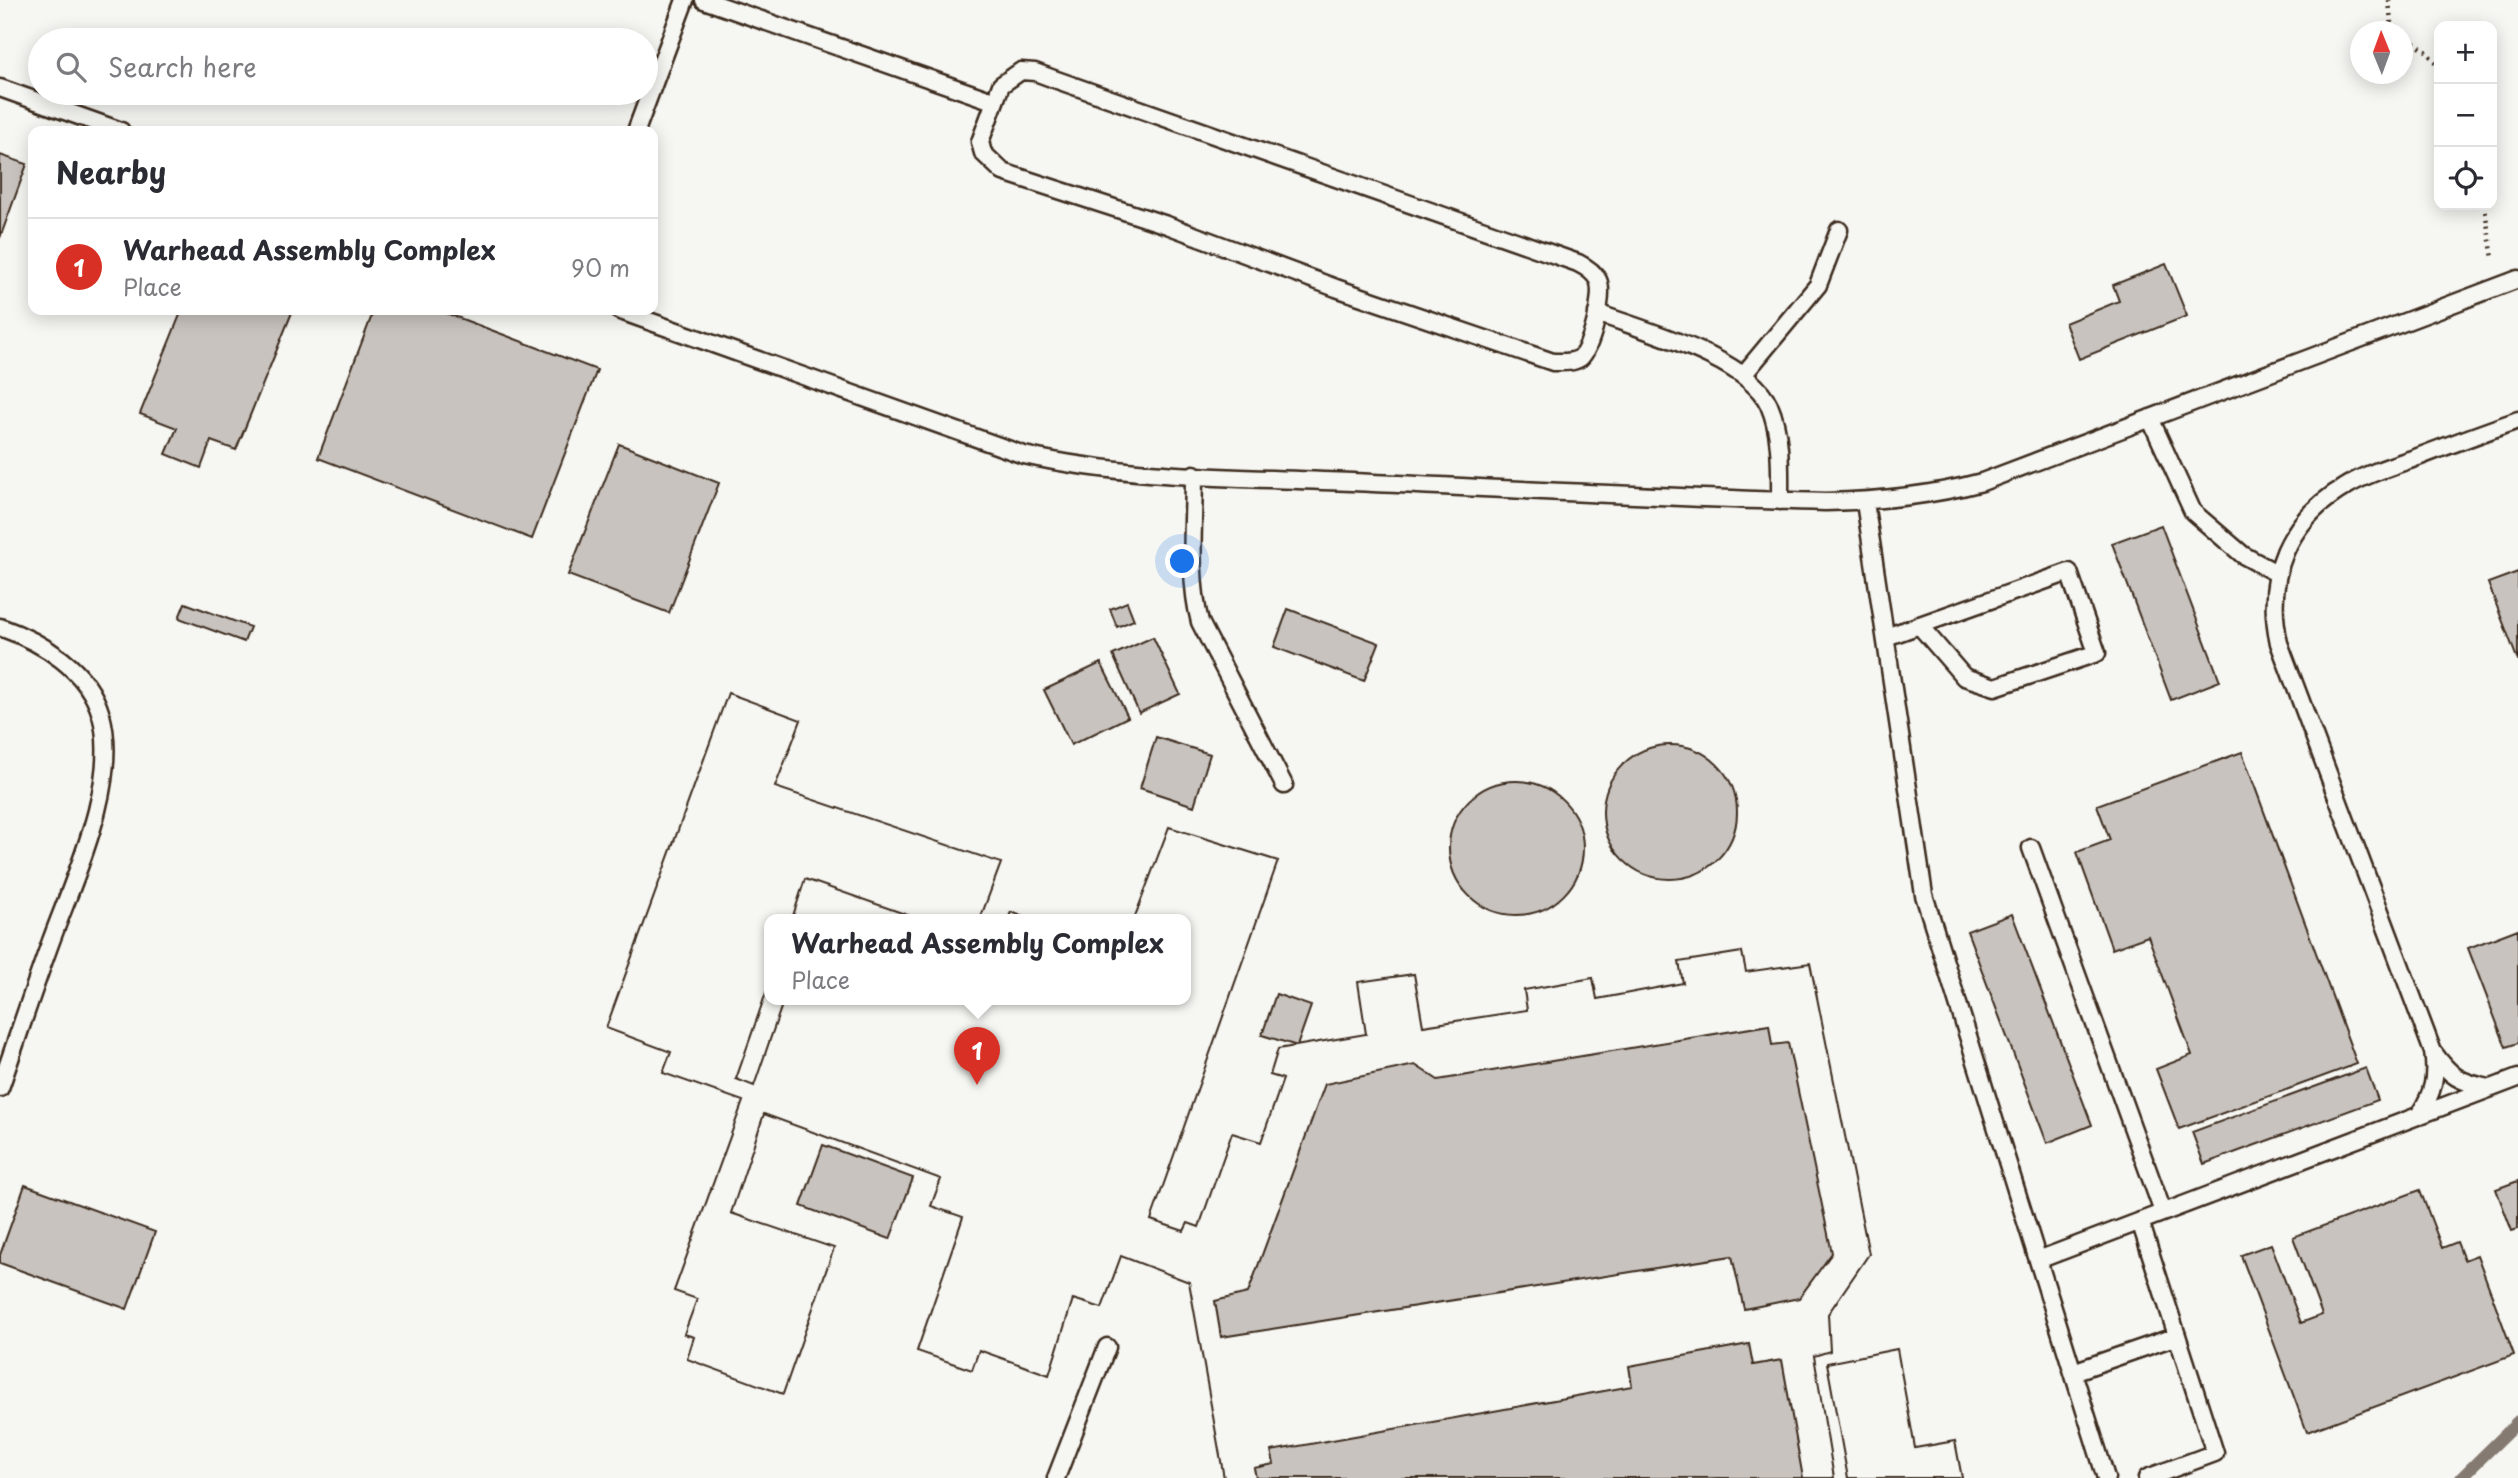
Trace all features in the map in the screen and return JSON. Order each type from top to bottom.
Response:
[{"type":"lane","points":[[658,72],[685,0]]},
{"type":"lane","points":[[704,0],[993,101]]},
{"type":"lane","points":[[1021,71],[1035,72],[1564,256],[1591,271],[1598,280],[1601,301],[1598,313],[1580,358],[1569,362],[1553,362],[1336,288],[1167,225],[1003,172],[983,153],[980,142],[1001,85],[1021,71]]},
{"type":"lane","points":[[0,88],[28,98]]},
{"type":"lane","points":[[48,105],[107,126]]},
{"type":"lane","points":[[638,126],[646,105]]},
{"type":"lane","points":[[1744,374],[1818,285],[1839,230]]},
{"type":"lane","points":[[632,315],[1024,454],[1051,461],[1119,470],[1194,474],[1780,501],[1865,502],[1946,491],[1982,482],[2518,279]]},
{"type":"lane","points":[[1598,313],[1725,362],[1759,387],[1770,406],[1779,447],[1780,501]]},
{"type":"lane","points":[[2150,418],[2193,512],[2243,555],[2278,574]]},
{"type":"lane","points":[[2419,1115],[2434,1086],[2433,1052],[2279,643],[2274,610],[2278,574],[2283,555],[2293,535],[2306,517],[2336,492],[2369,475],[2518,420]]},
{"type":"lane","points":[[1194,474],[1194,584],[1200,622],[1284,785]]},
{"type":"lane","points":[[1865,502],[1924,895],[2106,1478]]},
{"type":"lane","points":[[1886,637],[1919,625],[2069,572],[2097,653],[1995,687],[1964,677],[1919,625]]},
{"type":"lane","points":[[0,627],[27,637],[71,667],[83,679],[101,715],[105,742],[105,768],[94,820],[0,1088]]},
{"type":"lane","points":[[2031,848],[2163,1212]]},
{"type":"lane","points":[[2433,1052],[2452,1076],[2470,1084],[2491,1088]]},
{"type":"lane","points":[[2038,1260],[2518,1077]]},
{"type":"lane","points":[[2140,1221],[2215,1453],[2147,1478]]},
{"type":"lane","points":[[2073,1372],[2177,1336]]},
{"type":"lane","points":[[1056,1478],[1107,1347]]},
{"type":"path","points":[[2389,0],[2391,21]]},
{"type":"path","points":[[2413,43],[2434,60]]},
{"type":"path","points":[[2485,210],[2497,287]]},
{"type":"building","points":[[0,155],[27,164],[0,238]]},
{"type":"building","points":[[2166,264],[2187,316],[2079,359],[2065,323],[2119,301],[2113,285]]},
{"type":"building","points":[[180,315],[291,315],[236,450],[211,441],[201,468],[166,454],[177,428],[140,414]]},
{"type":"building","points":[[372,315],[451,315],[597,370],[532,539],[318,458]]},
{"type":"building","points":[[619,444],[719,483],[669,613],[568,575]]},
{"type":"building","points":[[2161,525],[2220,681],[2171,700],[2112,543]]},
{"type":"building","points":[[2518,572],[2518,661],[2488,583]]},
{"type":"building","points":[[1127,602],[1134,620],[1117,627],[1110,609]]},
{"type":"building","points":[[185,603],[250,627],[244,642],[179,618]]},
{"type":"building","points":[[1288,609],[1379,643],[1364,681],[1274,647]]},
{"type":"building","points":[[1153,637],[1180,694],[1139,713],[1113,655]]},
{"type":"building","points":[[1101,663],[1128,717],[1071,745],[1044,690]]},
{"type":"building","points":[[728,693],[801,720],[775,787],[1001,863],[982,914],[905,914],[805,879],[794,914],[764,914],[764,998],[736,1079],[754,1086],[782,1005],[1191,1005],[1191,914],[1136,914],[1169,827],[1278,861],[1151,1220],[1184,1231],[1188,1223],[1199,1227],[1232,1133],[1261,1142],[1283,1079],[1270,1075],[1278,1049],[1366,1034],[1358,982],[1414,974],[1423,1026],[1527,1010],[1524,990],[1593,978],[1597,999],[1683,983],[1679,962],[1742,952],[1746,972],[1810,963],[1869,1254],[1828,1314],[1830,1351],[1814,1356],[1834,1478],[1803,1478],[1782,1360],[1753,1365],[1749,1344],[1629,1366],[1632,1386],[1271,1451],[1274,1464],[1254,1468],[1256,1478],[1224,1478],[1189,1282],[1121,1256],[1102,1308],[1073,1299],[1049,1375],[979,1350],[972,1370],[917,1351],[963,1217],[931,1206],[941,1179],[764,1114],[731,1213],[834,1248],[783,1394],[687,1359],[694,1337],[684,1334],[697,1299],[674,1291],[743,1101],[663,1073],[671,1052],[606,1028]],"holes":[[[1769,1025],[1772,1045],[1788,1043],[1832,1253],[1799,1298],[1744,1309],[1732,1256],[1221,1337],[1215,1301],[1248,1293],[1325,1084],[1415,1065],[1438,1080]]]},
{"type":"building","points":[[728,693],[801,720],[775,787],[1001,863],[982,914],[905,914],[805,879],[794,914],[764,914],[764,998],[736,1079],[754,1086],[782,1005],[1191,1005],[1191,914],[1136,914],[1169,827],[1278,861],[1151,1220],[1184,1231],[1188,1223],[1199,1227],[1232,1133],[1261,1142],[1283,1079],[1270,1075],[1278,1049],[1366,1034],[1358,982],[1414,974],[1423,1026],[1527,1010],[1524,990],[1593,978],[1597,999],[1683,983],[1679,962],[1742,952],[1746,972],[1810,963],[1869,1254],[1828,1314],[1830,1351],[1814,1356],[1834,1478],[1224,1478],[1189,1282],[1121,1256],[1102,1308],[1073,1299],[1049,1375],[979,1350],[972,1370],[917,1351],[963,1217],[931,1206],[941,1179],[764,1114],[731,1213],[834,1248],[783,1394],[687,1359],[694,1337],[684,1334],[697,1299],[674,1291],[743,1101],[663,1073],[671,1052],[606,1028]]},
{"type":"building","points":[[1156,737],[1210,754],[1194,806],[1140,788]]},
{"type":"building","points":[[1670,745],[1696,750],[1717,765],[1732,786],[1737,812],[1732,838],[1717,859],[1696,874],[1670,879],[1644,874],[1623,859],[1608,838],[1603,812],[1608,786],[1623,765],[1644,750]]},
{"type":"building","points":[[2242,752],[2357,1064],[2179,1129],[2156,1069],[2192,1055],[2148,936],[2112,949],[2077,852],[2110,840],[2097,805]]},
{"type":"building","points":[[1516,781],[1541,787],[1563,801],[1577,823],[1583,848],[1577,873],[1563,895],[1541,909],[1516,915],[1491,909],[1469,895],[1455,873],[1449,848],[1455,823],[1469,801],[1491,787]]},
{"type":"building","points":[[2012,914],[2092,1125],[2047,1143],[1967,931]]},
{"type":"building","points":[[2518,929],[2518,1043],[2506,1047],[2468,948]]},
{"type":"building","points":[[1276,994],[1311,1006],[1297,1046],[1262,1035]]},
{"type":"building","points":[[2366,1068],[2378,1100],[2204,1164],[2192,1132]]},
{"type":"building","points":[[823,1145],[913,1178],[890,1239],[801,1206]]},
{"type":"building","points":[[2518,1181],[2518,1229],[2512,1231],[2496,1189]]},
{"type":"building","points":[[25,1185],[155,1232],[127,1309],[0,1263],[0,1255]]},
{"type":"building","points":[[2420,1190],[2442,1248],[2457,1242],[2464,1260],[2477,1255],[2514,1355],[2307,1432],[2241,1255],[2271,1244],[2301,1323],[2322,1315],[2293,1237]]},
{"type":"building","points":[[1897,1349],[1915,1448],[1955,1441],[1962,1478],[1848,1478],[1827,1363]]},
{"type":"building","points":[[1897,1349],[1915,1448],[1955,1441],[1962,1478],[1848,1478],[1827,1363]]},
{"type":"waterway","points":[[2461,1478],[2518,1422]]},
{"type":"place","name":"Warhead Assembly Complex","points":[[977,1085]]}]
